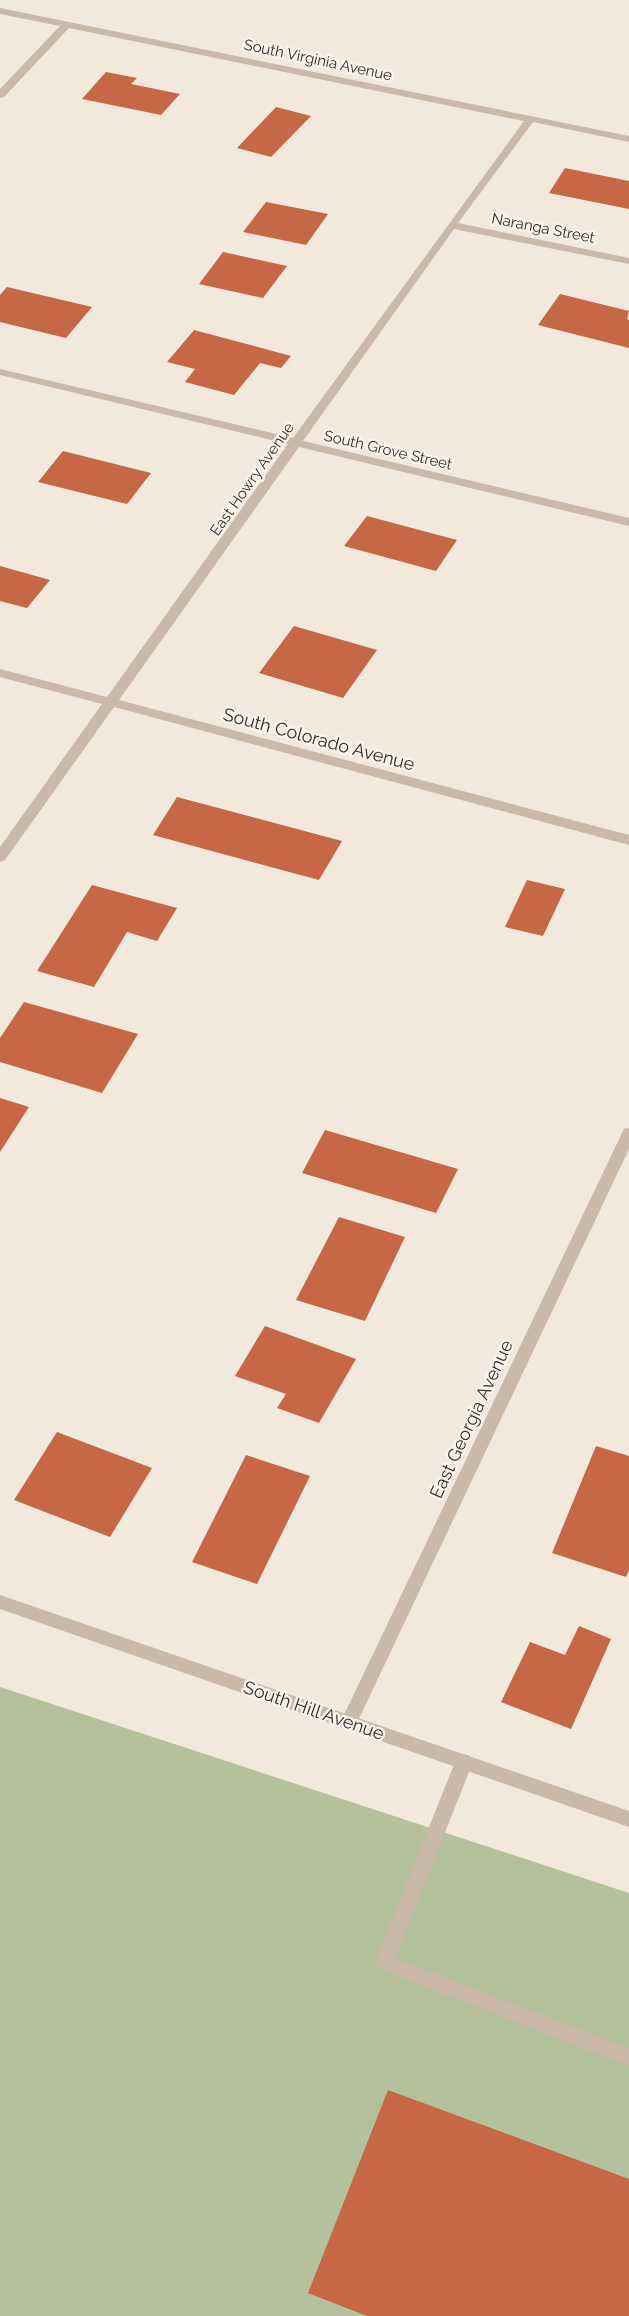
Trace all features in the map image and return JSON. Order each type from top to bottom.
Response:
[{"type":"street","name":"South Virginia Avenue","points":[[0,11],[68,23],[629,139]]},
{"type":"street","points":[[0,95],[68,23]]},
{"type":"street","name":"East Howry Avenue","points":[[0,857],[451,225],[530,119]]},
{"type":"street","name":"Naranga Street","points":[[451,225],[629,261]]},
{"type":"street","name":"South Grove Street","points":[[0,372],[629,522]]},
{"type":"street","name":"South Colorado Avenue","points":[[0,673],[629,840]]},
{"type":"street","name":"East Georgia Avenue","points":[[349,1722],[629,1133]]},
{"type":"street","name":"South Hill Avenue","points":[[0,1602],[629,1819]]},
{"type":"street","points":[[464,1762],[384,1962],[629,2057]]},
{"type":"green space","points":[[0,1687],[629,1893],[629,2316],[0,2316]]},
{"type":"building","points":[[106,72],[137,78],[131,84],[180,94],[161,115],[82,99]]},
{"type":"building","points":[[276,107],[311,116],[271,157],[237,148]]},
{"type":"building","points":[[565,168],[629,181],[629,209],[549,193]]},
{"type":"building","points":[[266,202],[328,214],[306,245],[243,232]]},
{"type":"building","points":[[223,252],[287,266],[263,298],[199,284]]},
{"type":"building","points":[[7,287],[92,307],[66,338],[0,322],[0,295]]},
{"type":"building","points":[[560,294],[629,311],[627,319],[629,320],[629,348],[538,325]]},
{"type":"building","points":[[194,330],[291,356],[281,368],[260,363],[234,395],[185,382],[195,369],[167,362]]},
{"type":"building","points":[[63,451],[151,473],[127,504],[38,482]]},
{"type":"building","points":[[367,516],[457,540],[436,571],[344,546]]},
{"type":"building","points":[[0,566],[50,580],[27,608],[0,601]]},
{"type":"building","points":[[294,626],[377,650],[343,698],[259,673]]},
{"type":"building","points":[[177,797],[342,841],[319,880],[153,835]]},
{"type":"building","points":[[527,880],[565,889],[543,936],[505,927]]},
{"type":"building","points":[[92,885],[177,908],[157,941],[127,932],[94,987],[37,971]]},
{"type":"building","points":[[24,1002],[138,1034],[102,1093],[0,1062],[0,1038]]},
{"type":"building","points":[[0,1098],[29,1107],[0,1152]]},
{"type":"building","points":[[325,1130],[458,1169],[436,1213],[302,1173]]},
{"type":"building","points":[[339,1217],[405,1237],[365,1321],[296,1300]]},
{"type":"building","points":[[265,1326],[356,1359],[319,1423],[277,1408],[286,1394],[235,1376]]},
{"type":"building","points":[[57,1432],[152,1468],[110,1537],[14,1500]]},
{"type":"building","points":[[596,1446],[629,1456],[629,1570],[626,1577],[552,1553]]},
{"type":"building","points":[[246,1455],[310,1476],[257,1584],[192,1562]]},
{"type":"building","points":[[579,1626],[611,1639],[571,1729],[501,1702],[530,1642],[565,1655]]},
{"type":"building","points":[[388,2090],[629,2179],[629,2316],[367,2316],[308,2293]]}]
